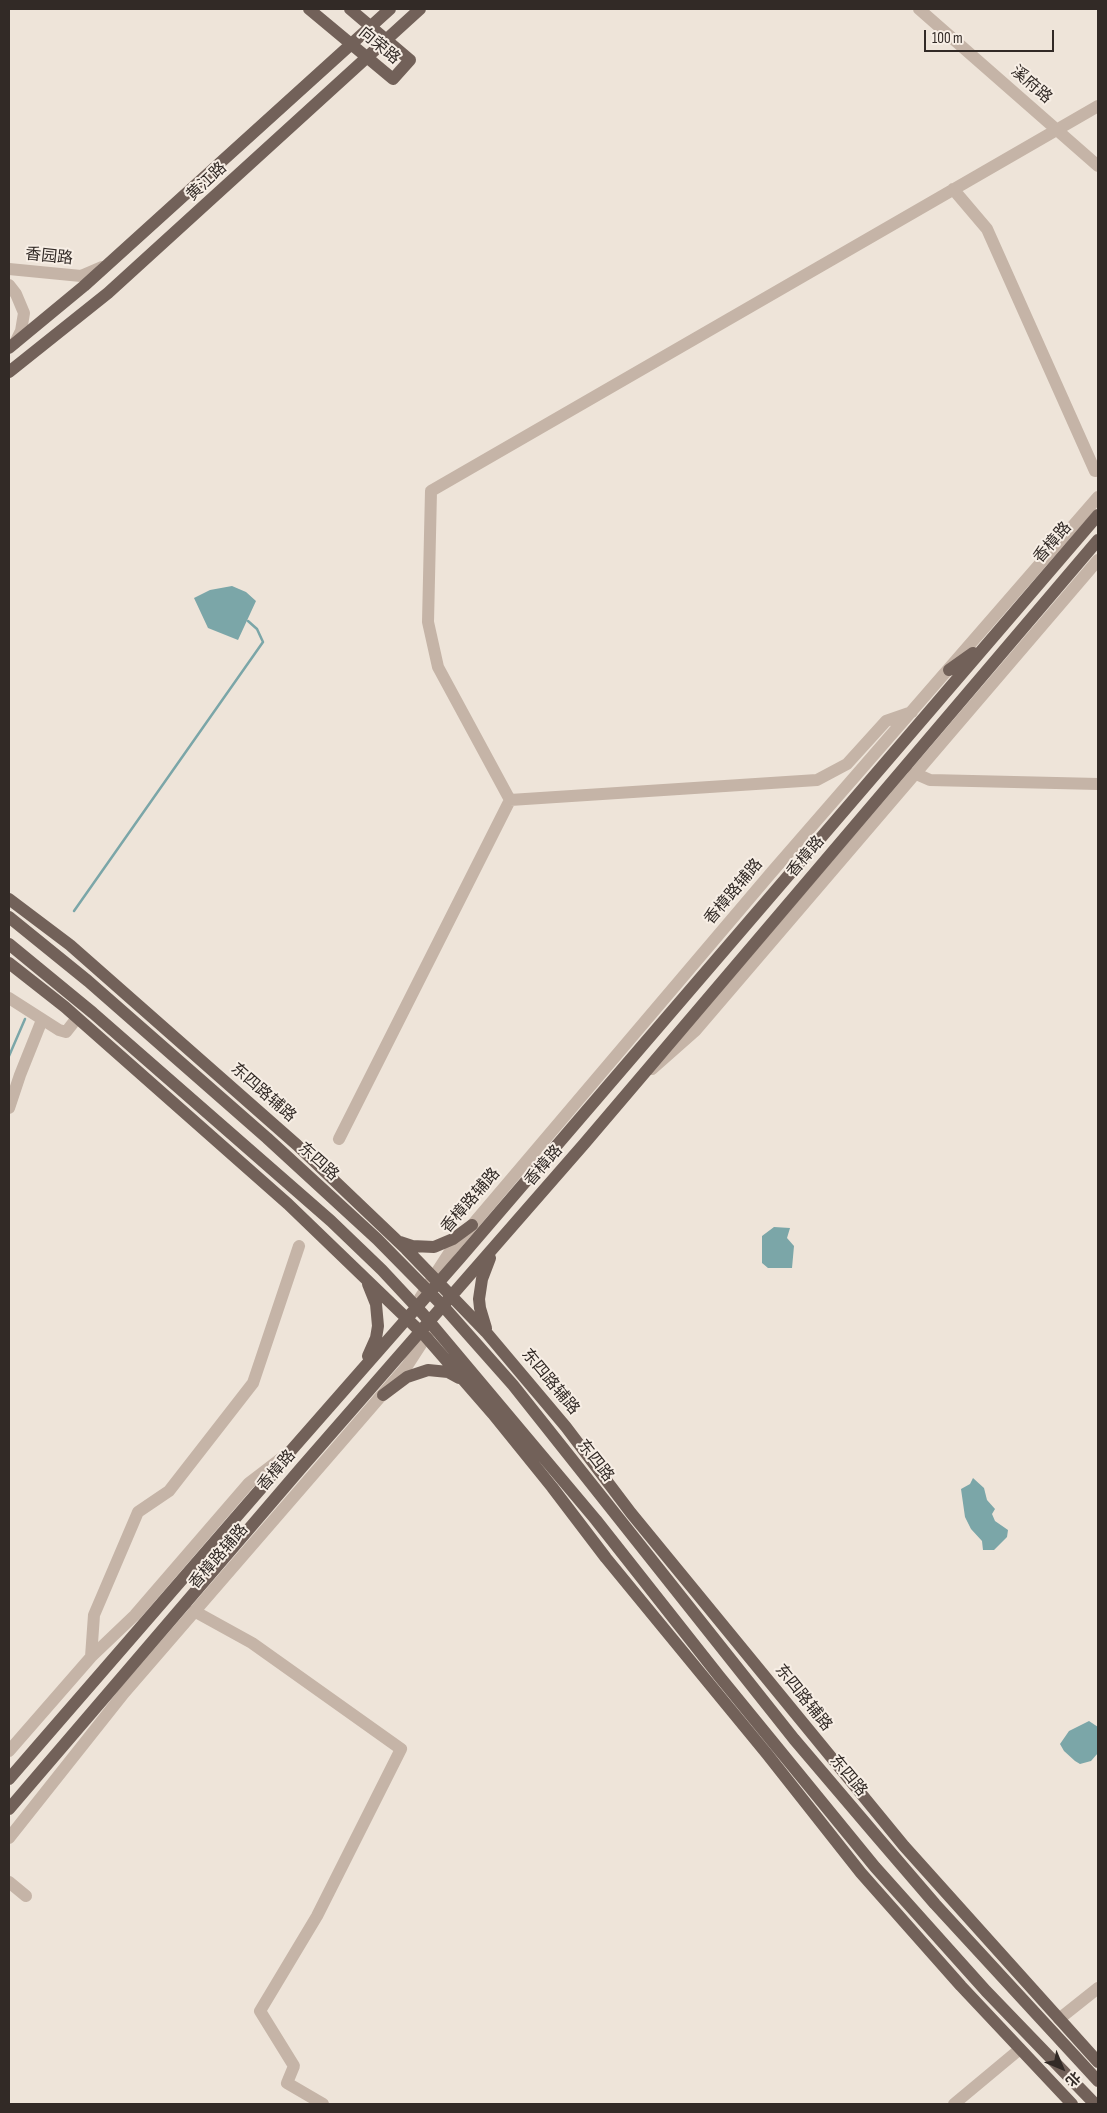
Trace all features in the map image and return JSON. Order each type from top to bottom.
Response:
[{"type":"main road","name":"向荣路","points":[[309,9],[394,79],[410,60],[350,9]]},
{"type":"main road","name":"黄江路","points":[[12,346],[112,261],[390,9]]},
{"type":"main road","name":"黄江路","points":[[9,372],[108,293],[420,9]]},
{"type":"main road","name":"香樟路","points":[[9,1779],[407,1318],[436,1279],[1098,515]]},
{"type":"main road","name":"香樟路","points":[[452,1296],[639,1081],[670,1042],[1098,540]]},
{"type":"main road","points":[[949,670],[991,640]]},
{"type":"main road","name":"东四路辅路","points":[[9,899],[70,946],[310,1158],[452,1296],[495,1342],[572,1436],[631,1513],[882,1819],[1098,2062]]},
{"type":"main road","name":"东四路","points":[[9,917],[46,945],[163,1046],[352,1215],[444,1307],[513,1385],[794,1739],[942,1911],[1097,2079]]},
{"type":"main road","points":[[9,944],[86,1007],[331,1221],[416,1306],[543,1456],[875,1867],[1017,2024],[1095,2104]]},
{"type":"main road","points":[[9,963],[77,1018],[291,1207],[423,1334],[465,1381],[652,1615],[785,1776],[855,1866],[961,1986],[1072,2104]]},
{"type":"main road","points":[[310,1158],[334,1199]]},
{"type":"main road","points":[[269,1168],[291,1207]]},
{"type":"main road","points":[[352,1215],[396,1240],[412,1246],[434,1247],[453,1239],[472,1224]]},
{"type":"main road","points":[[495,1342],[482,1319],[479,1299],[482,1279],[496,1246]]},
{"type":"main road","points":[[358,1270],[373,1294],[378,1314],[378,1326],[372,1346],[358,1374]]},
{"type":"main road","name":"香樟路","points":[[9,1809],[226,1555],[431,1323]]},
{"type":"main road","points":[[383,1394],[415,1372],[428,1370],[448,1372],[465,1381],[511,1417]]},
{"type":"main road","points":[[572,1436],[595,1487]]},
{"type":"main road","points":[[543,1456],[566,1506]]},
{"type":"main road","points":[[1057,2017],[1081,2063]]},
{"type":"main road","points":[[1017,2024],[1034,2064]]},
{"type":"street","name":"溪府路","points":[[919,9],[1098,160]]},
{"type":"street","name":"溪府路","points":[[927,9],[1059,128],[1098,166]]},
{"type":"street","points":[[510,800],[438,667],[428,622],[431,491],[1098,106]]},
{"type":"street","points":[[953,189],[987,229],[1095,471]]},
{"type":"street","name":"香园路","points":[[9,269],[80,276],[93,273],[112,261]]},
{"type":"street","points":[[9,285],[16,294],[24,313],[21,331],[12,346]]},
{"type":"street","name":"香樟路辅路","points":[[436,1279],[450,1250],[472,1224],[771,873],[1098,497]]},
{"type":"street","points":[[639,1081],[694,1032],[1098,560]]},
{"type":"street","points":[[510,800],[817,780],[847,764],[886,721],[913,711]]},
{"type":"street","points":[[914,773],[930,780],[1098,784]]},
{"type":"street","points":[[339,1139],[510,800]]},
{"type":"street","points":[[9,998],[42,1020],[66,1032],[77,1018]]},
{"type":"street","points":[[9,1108],[42,1020]]},
{"type":"street","points":[[91,1657],[94,1615],[138,1512],[169,1491],[253,1383],[299,1246]]},
{"type":"street","points":[[431,1323],[452,1296]]},
{"type":"street","name":"香樟路辅路","points":[[9,1838],[124,1693],[407,1366],[423,1334]]},
{"type":"street","name":"香樟路","points":[[9,1751],[91,1657],[135,1615],[249,1483],[288,1454]]},
{"type":"street","points":[[194,1611],[252,1643],[400,1749],[317,1916],[260,2011],[294,2066],[287,2083],[323,2104]]},
{"type":"street","points":[[9,1882],[26,1896]]},
{"type":"street","points":[[1057,2017],[1098,1988]]},
{"type":"street","points":[[954,2104],[1020,2049]]},
{"type":"water","points":[[232,586],[246,592],[256,601],[238,640],[208,628],[194,598],[210,590]]},
{"type":"water","points":[[774,1227],[790,1228],[787,1238],[794,1246],[792,1268],[768,1268],[762,1263],[762,1236]]},
{"type":"water","points":[[973,1478],[984,1488],[987,1500],[995,1509],[992,1514],[995,1521],[1008,1530],[1007,1537],[994,1550],[983,1550],[982,1541],[971,1529],[965,1517],[961,1489],[970,1484]]},
{"type":"water","points":[[1089,1721],[1098,1727],[1098,1753],[1091,1761],[1080,1764],[1064,1751],[1060,1744],[1069,1731]]},
{"type":"waterway","points":[[74,911],[263,642],[257,629],[248,621]]},
{"type":"waterway","points":[[9,1056],[25,1019]]}]
